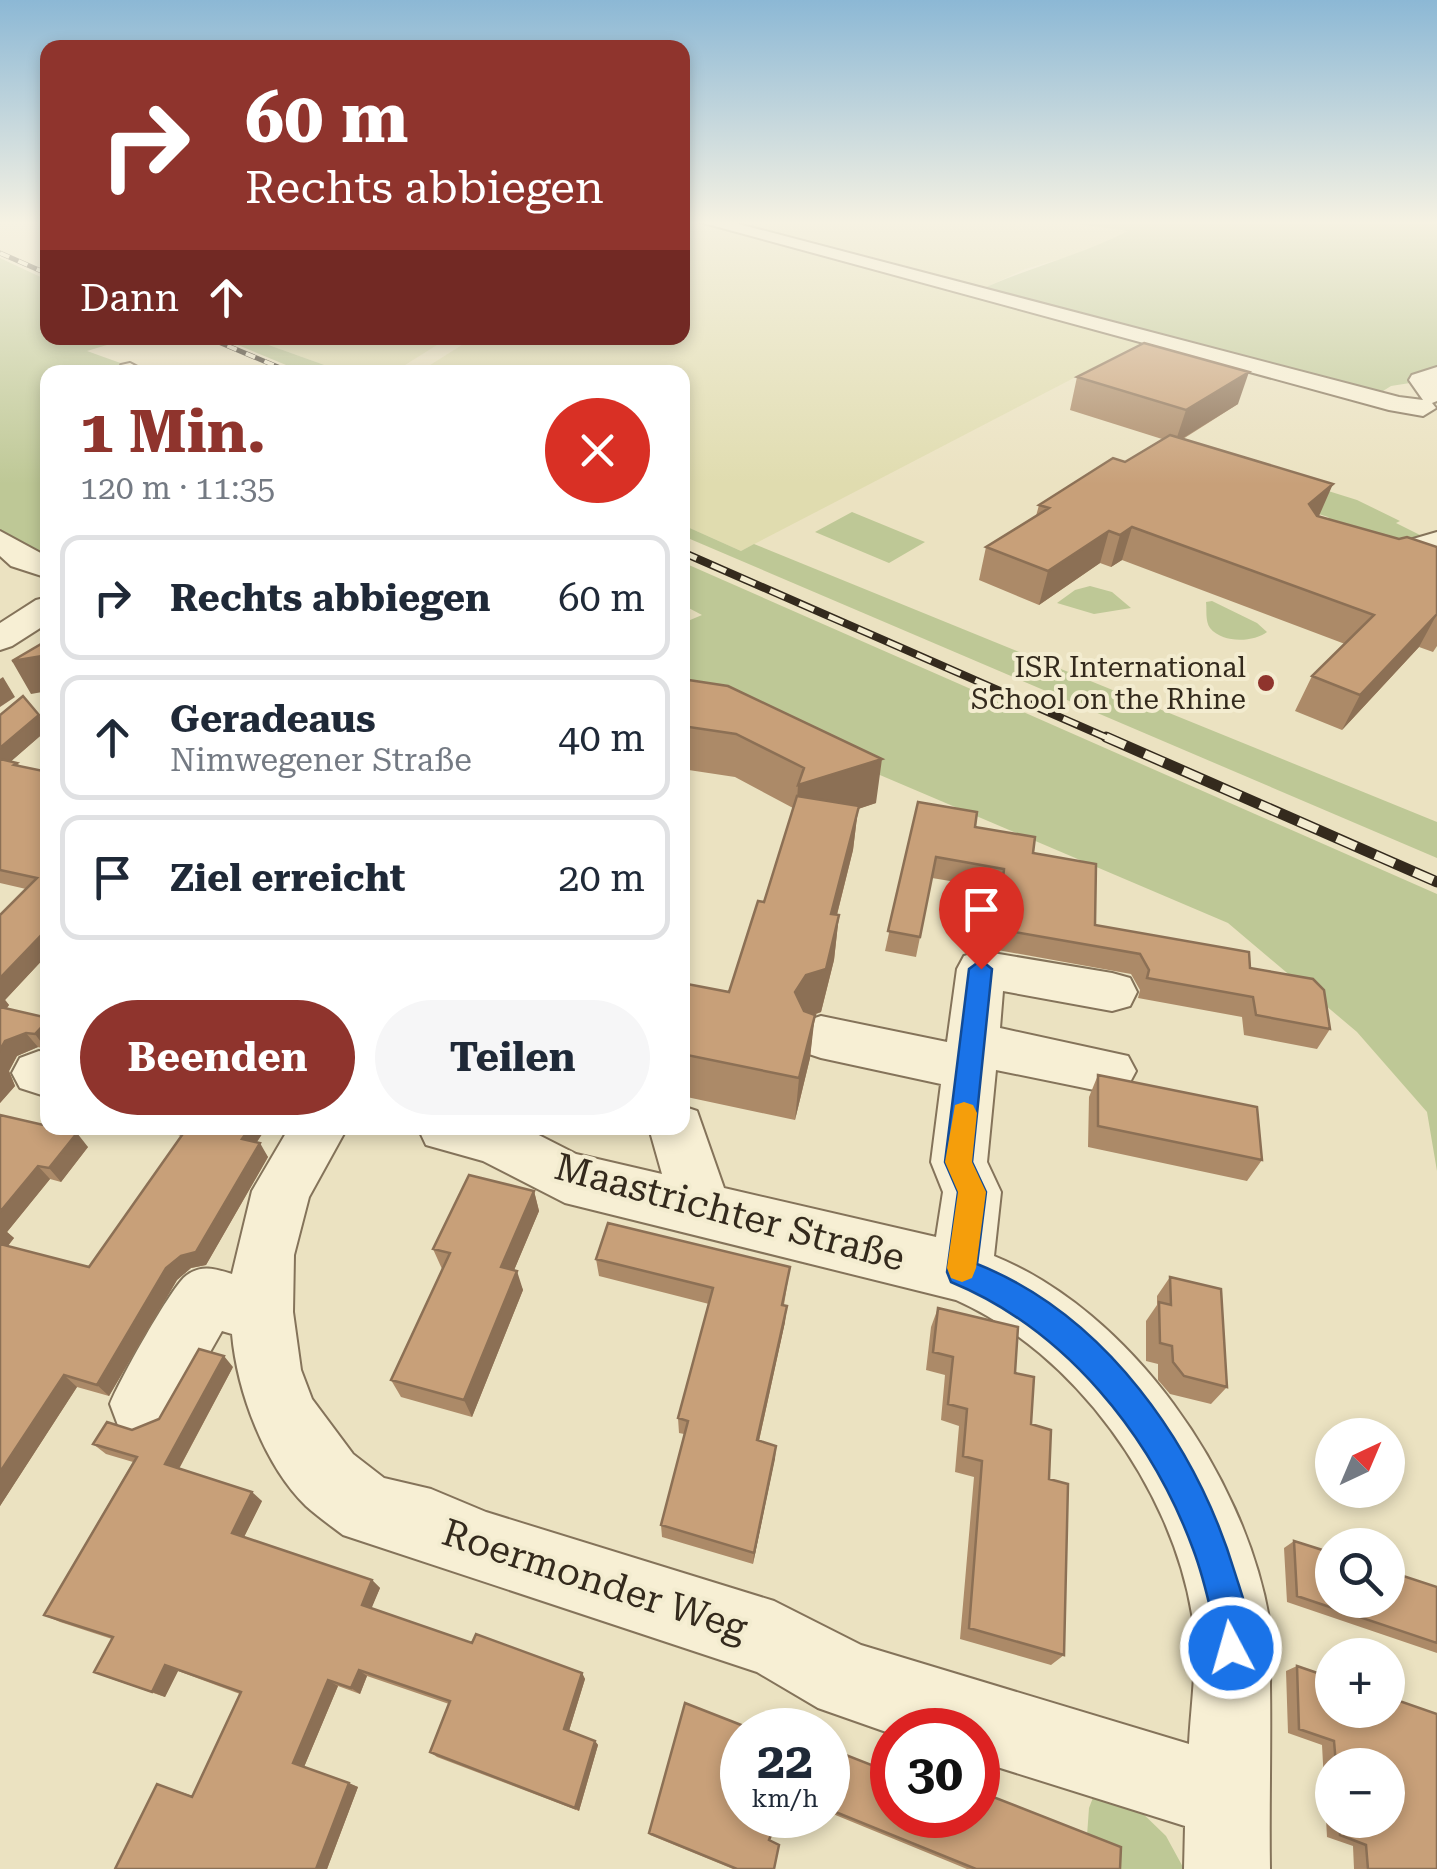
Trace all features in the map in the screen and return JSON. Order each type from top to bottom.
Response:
[{"type":"street","points":[[1037,309],[1398,405],[1433,397]]},
{"type":"street","points":[[1338,536],[1392,545],[1415,555]]},
{"type":"street","points":[[0,540],[22,559],[40,565]]},
{"type":"street","points":[[0,638],[40,613]]},
{"type":"street","points":[[961,1272],[972,1192],[959,1162],[981,969],[1112,992]]},
{"type":"street","points":[[821,1037],[888,1050],[1109,1071]]},
{"type":"street","name":"Roermonder Weg","points":[[315,1135],[281,1191],[264,1255],[262,1312],[268,1370],[288,1422],[328,1479],[368,1510],[430,1525],[484,1548],[774,1639],[846,1680],[1226,1797]]},
{"type":"street","points":[[680,1135],[701,1209]]},
{"type":"street","name":"Maastrichter Straße","points":[[524,1138],[565,1177],[961,1272],[1031,1306],[1102,1369],[1137,1413],[1198,1516],[1220,1572],[1231,1620],[1227,1869]]},
{"type":"street","points":[[144,1404],[208,1297],[262,1312]]},
{"type":"shaded area","points":[[690,309],[1032,309],[1147,340],[741,551],[690,528],[690,365],[430,365],[462,345],[690,345]]},
{"type":"shaded area","points":[[269,345],[437,345],[405,365],[324,365]]},
{"type":"green space","points":[[0,309],[40,309],[40,345],[107,345],[87,351],[126,365],[40,365],[40,559],[0,529]]},
{"type":"green space","points":[[1042,309],[1437,309],[1437,372],[1414,376],[1410,383],[1391,386],[1375,396]]},
{"type":"green space","points":[[238,345],[269,345],[324,365],[286,365]]},
{"type":"green space","points":[[1242,464],[1357,500],[1422,536],[1400,540],[1332,522],[1328,517],[1220,482]]},
{"type":"green space","points":[[852,512],[925,542],[889,563],[815,532]]},
{"type":"green space","points":[[690,528],[741,551],[754,544],[1437,822],[1437,858],[690,539]]},
{"type":"green space","points":[[690,566],[1437,894],[1437,1171],[1427,1112],[1357,1032],[1228,923],[727,710],[690,704],[690,620],[702,615],[690,609]]},
{"type":"green space","points":[[1090,586],[1112,592],[1131,608],[1094,614],[1057,603],[1075,590]]},
{"type":"green space","points":[[1212,601],[1267,632],[1238,640],[1223,637],[1210,628],[1207,619],[1206,602]]},
{"type":"green space","points":[[1094,1795],[1133,1804],[1166,1836],[1184,1869],[1113,1869],[1087,1836]]},
{"type":"building","points":[[1144,343],[1249,372],[1186,410],[1077,377]]},
{"type":"building","points":[[1170,435],[1333,484],[1309,504],[1317,516],[1437,547],[1437,614],[1360,695],[1312,676],[1374,615],[1132,527],[1120,535],[1109,531],[1048,571],[986,547],[1049,508],[1039,505],[1113,458],[1125,462]]},
{"type":"building","points":[[40,645],[40,656],[12,661]]},
{"type":"building","points":[[690,680],[728,686],[882,759],[798,785],[804,768],[736,734],[690,727]]},
{"type":"building","points":[[23,696],[39,715],[0,748],[0,715]]},
{"type":"building","points":[[0,759],[40,770],[40,936],[0,978],[0,915],[37,878],[0,870]]},
{"type":"building","points":[[797,796],[859,806],[831,914],[839,915],[826,969],[806,975],[795,992],[804,1011],[815,1015],[799,1078],[690,1056],[690,985],[729,992],[758,901],[764,902]]},
{"type":"building","points":[[918,802],[977,812],[975,827],[1035,837],[1033,853],[1096,864],[1095,925],[1249,952],[1250,968],[1313,979],[1324,990],[1330,1029],[1256,1015],[1253,997],[1147,978],[1149,970],[1140,954],[998,929],[1004,869],[936,857],[920,937],[888,931]]},
{"type":"building","points":[[0,1007],[40,1016],[40,1029],[35,1034],[26,1033],[5,1041],[0,1050]]},
{"type":"building","points":[[1098,1075],[1257,1107],[1262,1160],[1098,1126]]},
{"type":"building","points":[[0,1115],[40,1124],[40,1135],[75,1135],[49,1168],[38,1166],[0,1212]]},
{"type":"building","points":[[182,1135],[245,1135],[242,1139],[260,1143],[196,1252],[181,1256],[166,1268],[97,1385],[64,1375],[0,1472],[0,1244],[89,1267]]},
{"type":"building","points":[[469,1175],[534,1191],[501,1267],[517,1271],[464,1400],[391,1380],[450,1253],[433,1249]]},
{"type":"building","points":[[608,1223],[790,1267],[782,1305],[787,1306],[757,1440],[776,1446],[754,1553],[661,1525],[688,1421],[678,1418],[713,1288],[596,1259]]},
{"type":"building","points":[[1170,1277],[1221,1289],[1227,1387],[1184,1376],[1173,1362],[1172,1346],[1160,1343],[1159,1302],[1171,1305]]},
{"type":"building","points":[[938,1308],[1018,1327],[1015,1373],[1034,1377],[1031,1424],[1051,1430],[1049,1479],[1068,1484],[1064,1655],[969,1628],[982,1461],[963,1456],[967,1409],[948,1404],[953,1357],[933,1352]]},
{"type":"building","points":[[199,1349],[224,1356],[165,1464],[252,1492],[232,1533],[372,1580],[362,1605],[472,1643],[476,1634],[582,1673],[564,1729],[595,1741],[575,1808],[430,1752],[450,1701],[359,1670],[351,1688],[328,1680],[293,1763],[349,1783],[316,1869],[115,1869],[157,1784],[192,1797],[241,1692],[165,1665],[152,1692],[94,1672],[113,1637],[44,1615],[137,1457],[93,1444],[107,1422],[132,1430],[159,1419]]},
{"type":"building","points":[[1294,1541],[1315,1548],[1315,1602],[1297,1596]]},
{"type":"building","points":[[1405,1577],[1437,1587],[1437,1643],[1363,1618],[1405,1618]]},
{"type":"building","points":[[1297,1666],[1315,1672],[1315,1728],[1405,1728],[1405,1703],[1437,1714],[1437,1869],[1368,1869],[1366,1845],[1348,1838],[1405,1838],[1405,1748],[1335,1748],[1334,1741],[1299,1729]]},
{"type":"building","points":[[685,1703],[720,1717],[720,1838],[770,1838],[779,1845],[774,1869],[737,1869],[649,1833]]},
{"type":"building","points":[[850,1757],[870,1764],[870,1826],[850,1818]]},
{"type":"building","points":[[1000,1800],[1121,1847],[1120,1869],[976,1869],[900,1838],[1000,1838]]},
{"type":"railway","points":[[226,345],[273,365]]},
{"type":"railway","points":[[690,555],[1112,740]]},
{"type":"railway","points":[[1106,737],[1437,882]]},
{"type":"slow traffic","points":[[962,1268],[972,1192],[959,1162],[964,1113]]},
{"type":"place","name":"ISR International School on the Rhine","points":[[1266,683]]},
{"type":"route","points":[[981,969],[959,1162],[972,1192],[961,1272],[1031,1306],[1102,1369],[1137,1413],[1198,1516],[1220,1572],[1231,1620],[1231,1648]]}]
